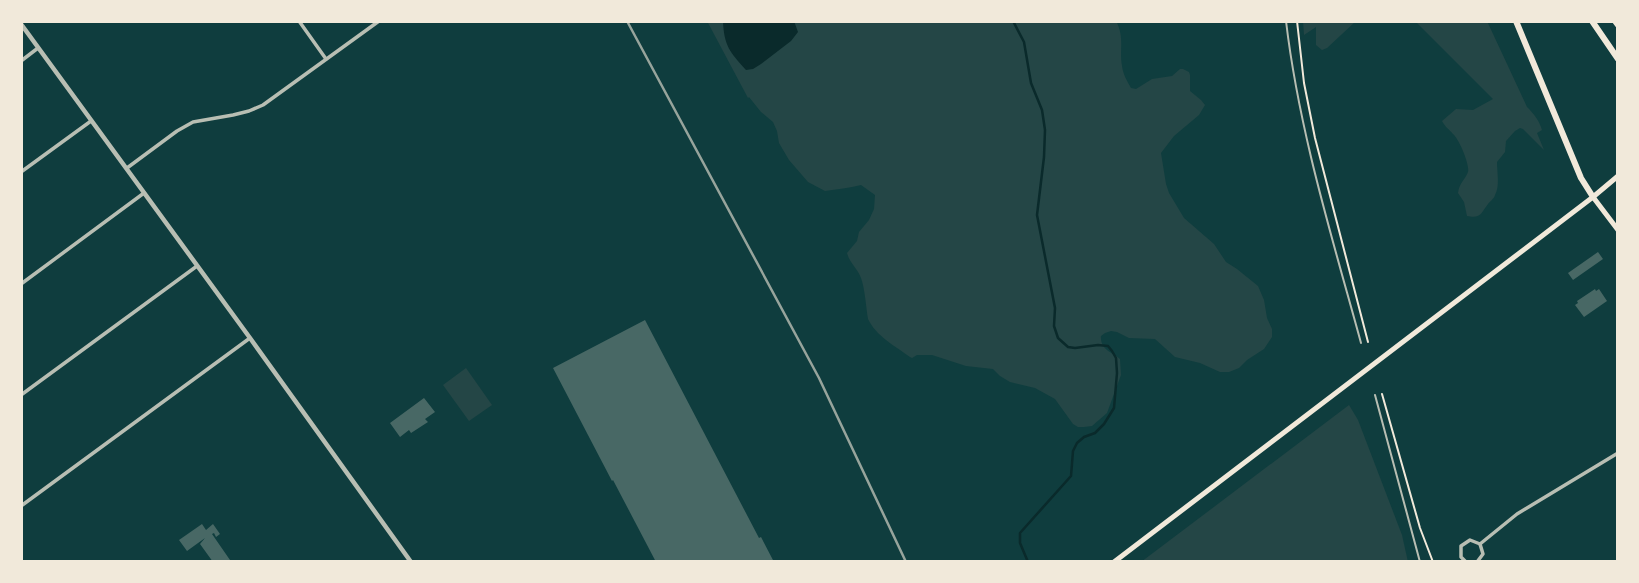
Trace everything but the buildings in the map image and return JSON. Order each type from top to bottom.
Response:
[{"type":"highway","points":[[1516,21],[1581,178],[1593,198]]},
{"type":"highway","points":[[1591,21],[1618,58]]},
{"type":"main road","points":[[1114,562],[1593,198],[1618,176]]},
{"type":"main road","points":[[1593,198],[1618,230]]},
{"type":"street","points":[[299,21],[326,59]]},
{"type":"street","points":[[127,168],[193,122],[233,115],[263,105],[379,21]]},
{"type":"street","points":[[21,24],[411,562]]},
{"type":"street","points":[[21,61],[38,48]]},
{"type":"street","points":[[21,172],[91,121]]},
{"type":"street","points":[[21,284],[144,192]]},
{"type":"street","points":[[21,395],[197,266]]},
{"type":"street","points":[[21,506],[250,338]]},
{"type":"street","points":[[1480,544],[1517,514],[1618,453]]},
{"type":"street","points":[[1466,562],[1461,557],[1461,546],[1470,540],[1480,544]]},
{"type":"street","points":[[1477,562],[1483,554],[1480,544]]},
{"type":"lane","points":[[1286,21],[1308,144],[1361,343]]},
{"type":"lane","points":[[1375,395],[1420,562]]},
{"type":"path","points":[[1297,21],[1304,83],[1315,138],[1368,342]]},
{"type":"path","points":[[1382,394],[1420,528],[1433,562]]},
{"type":"shaded area","points":[[707,21],[1116,21],[1121,38],[1123,69],[1131,88],[1136,89],[1152,79],[1172,76],[1180,69],[1189,72],[1190,91],[1205,105],[1199,115],[1174,136],[1161,153],[1166,184],[1184,218],[1214,244],[1226,262],[1258,286],[1272,329],[1272,337],[1264,349],[1239,368],[1220,372],[1200,363],[1175,357],[1155,339],[1129,338],[1111,331],[1105,333],[1101,336],[1102,345],[1120,359],[1121,375],[1107,413],[1092,426],[1084,427],[1073,424],[1055,399],[1035,388],[1010,382],[993,369],[966,366],[932,355],[910,357],[871,325],[861,278],[847,253],[869,220],[874,209],[875,195],[861,185],[825,191],[808,182],[789,160],[779,143],[773,122],[748,98]]},
{"type":"shaded area","points":[[723,21],[794,21],[798,32],[791,41],[761,64],[746,70],[729,48]]},
{"type":"shaded area","points":[[1303,21],[1356,21],[1322,50],[1316,45],[1316,27],[1304,35]]},
{"type":"shaded area","points":[[1415,21],[1487,21],[1527,107],[1542,130],[1537,133],[1544,150],[1520,128],[1506,141],[1505,152],[1497,162],[1497,191],[1478,216],[1467,216],[1464,202],[1458,193],[1468,172],[1467,164],[1458,141],[1442,121],[1456,109],[1473,110],[1493,99]]},
{"type":"shaded area","points":[[466,368],[492,405],[469,421],[443,385]]},
{"type":"shaded area","points":[[1349,405],[1358,420],[1402,535],[1408,562],[1141,562]]},
{"type":"waterway","points":[[1013,21],[1024,42],[1031,83],[1042,110],[1045,130],[1037,215],[1055,308],[1054,326],[1058,338],[1068,347],[1108,346],[1116,358],[1117,373],[1114,408],[1095,433],[1077,443],[1073,451],[1071,476],[1020,533],[1020,543],[1028,562]]},
{"type":"railway","points":[[627,21],[819,378],[906,562]]}]
